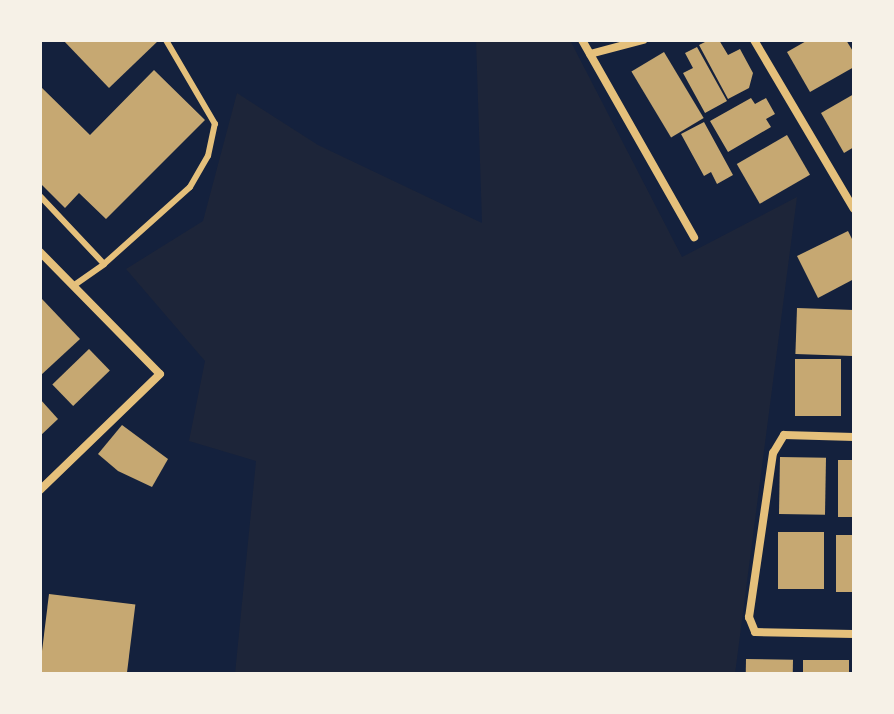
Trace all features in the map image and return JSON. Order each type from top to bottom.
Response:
[{"type":"street","points":[[582,40],[694,237]]},
{"type":"street","points":[[590,54],[643,40]]},
{"type":"street","points":[[754,40],[854,209]]},
{"type":"street","points":[[40,252],[160,374],[40,490]]},
{"type":"street","points":[[854,437],[784,435],[773,453],[749,617],[755,632],[854,634]]},
{"type":"lane","points":[[73,286],[104,264],[190,187],[208,156],[215,124],[166,40]]},
{"type":"lane","points":[[40,196],[104,264]]},
{"type":"shaded area","points":[[476,40],[570,40],[682,257],[797,197],[735,674],[235,674],[256,461],[189,441],[205,361],[126,269],[203,221],[237,93],[318,145],[482,223]]},
{"type":"building","points":[[63,40],[159,40],[109,88]]},
{"type":"building","points":[[709,40],[719,40],[728,55],[740,49],[753,73],[749,88],[728,99],[699,45]]},
{"type":"building","points":[[808,40],[846,40],[854,53],[854,67],[810,92],[787,52]]},
{"type":"building","points":[[697,47],[727,101],[705,113],[683,73],[693,68],[685,53]]},
{"type":"building","points":[[664,52],[704,118],[671,138],[631,72]]},
{"type":"building","points":[[154,70],[205,120],[106,219],[79,193],[65,208],[40,183],[40,86],[90,135]]},
{"type":"building","points":[[854,94],[854,147],[844,153],[821,113]]},
{"type":"building","points":[[751,98],[755,104],[766,98],[775,114],[766,119],[771,127],[728,152],[710,121]]},
{"type":"building","points":[[704,122],[733,175],[717,184],[711,172],[704,176],[681,134]]},
{"type":"building","points":[[787,135],[810,175],[760,204],[737,164]]},
{"type":"building","points":[[848,231],[854,243],[854,279],[818,298],[797,256]]},
{"type":"building","points":[[42,299],[80,339],[41,375],[40,301]]},
{"type":"building","points":[[797,308],[854,310],[852,356],[795,354]]},
{"type":"building","points":[[89,349],[110,371],[73,406],[52,384]]},
{"type":"building","points":[[795,359],[841,359],[841,416],[795,416]]},
{"type":"building","points":[[40,399],[58,419],[40,436]]},
{"type":"building","points":[[122,425],[168,459],[152,487],[118,471],[98,454]]},
{"type":"building","points":[[780,457],[826,458],[825,515],[779,514]]},
{"type":"building","points":[[838,460],[854,460],[854,517],[838,517]]},
{"type":"building","points":[[778,532],[824,532],[824,589],[778,589]]},
{"type":"building","points":[[836,535],[854,535],[854,592],[836,592]]},
{"type":"building","points":[[49,594],[135,605],[127,674],[40,674]]},
{"type":"building","points":[[746,659],[793,660],[793,674],[746,674]]},
{"type":"building","points":[[803,660],[849,660],[849,674],[803,674]]}]
